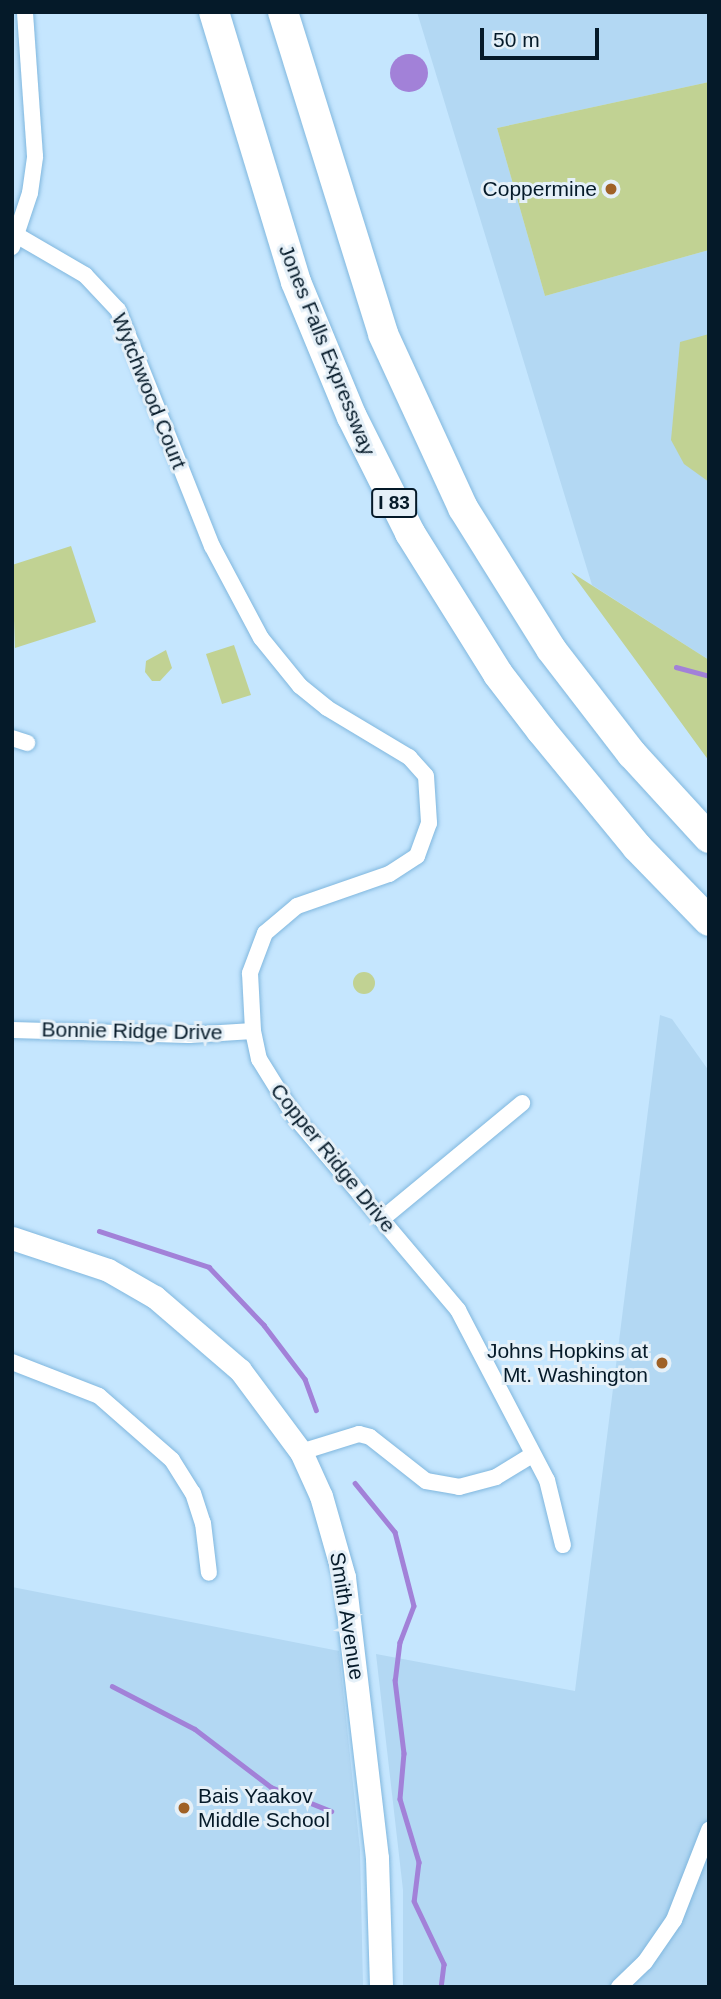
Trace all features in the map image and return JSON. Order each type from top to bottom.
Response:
[{"type":"highway","name":"Jones Falls Expressway","points":[[214,12],[296,282],[352,417],[410,533],[498,674],[556,750],[637,847],[709,921]]},
{"type":"highway","name":"I 83","points":[[283,12],[362,277],[410,398],[446,474],[505,580],[551,649],[632,754],[709,838]]},
{"type":"main road","name":"Smith Avenue","points":[[12,1238],[108,1270],[155,1297],[240,1370],[301,1452],[321,1496],[344,1577],[377,1858],[381,1987]]},
{"type":"street","points":[[15,242],[35,156],[25,12]]},
{"type":"street","name":"Wytchwood Court","points":[[15,242],[85,275],[118,310],[231,587]]},
{"type":"street","name":"Copper Ridge Drive","points":[[231,587],[261,638],[300,686],[327,708],[409,757],[426,776],[430,807],[425,839],[417,856],[389,874],[296,906],[265,933],[250,973],[253,1031],[272,1084],[458,1310],[556,1507],[563,1545]]},
{"type":"street","name":"Bonnie Ridge Drive","points":[[12,1030],[189,1035],[253,1031]]},
{"type":"street","points":[[382,1219],[522,1103]]},
{"type":"street","points":[[12,1362],[99,1396],[172,1460],[193,1493],[203,1523],[209,1573]]},
{"type":"street","points":[[301,1452],[359,1434],[370,1437],[408,1471],[450,1486],[479,1484],[532,1455]]},
{"type":"street","points":[[619,1987],[645,1962],[674,1920],[709,1830]]},
{"type":"shaded area","points":[[417,12],[709,12],[709,82],[497,128],[545,296],[709,250],[709,660],[592,585]]},
{"type":"shaded area","points":[[409,54],[423,59],[428,73],[423,87],[409,92],[395,87],[390,73],[395,59]]},
{"type":"shaded area","name":"Johns Hopkins at Mt. Washington","points":[[660,1015],[672,1019],[709,1071],[709,1987],[403,1987],[403,1890],[376,1654],[575,1691]]},
{"type":"shaded area","name":"Bais Yaakov Middle School","points":[[12,1587],[339,1651],[360,1850],[363,1987],[12,1987]]},
{"type":"green space","name":"Coppermine","points":[[709,82],[709,250],[545,296],[497,128]]},
{"type":"green space","points":[[709,334],[709,482],[684,464],[671,440],[680,342]]},
{"type":"green space","points":[[71,546],[96,622],[15,648],[12,565]]},
{"type":"green space","points":[[571,572],[709,660],[709,761],[642,669]]},
{"type":"green space","points":[[234,645],[251,695],[222,704],[206,654]]},
{"type":"green space","points":[[166,650],[172,668],[160,681],[152,681],[145,672],[146,661]]},
{"type":"green space","points":[[364,972],[374,979],[375,983],[368,993],[364,994],[354,987],[353,983],[360,973]]},
{"type":"waterway","points":[[676,667],[709,676]]},
{"type":"waterway","points":[[99,1231],[209,1267],[264,1325],[305,1379],[316,1410]]},
{"type":"waterway","points":[[355,1483],[395,1532],[414,1606],[400,1642],[395,1680],[404,1753],[400,1799],[419,1862],[414,1901],[444,1964],[441,1987]]},
{"type":"waterway","points":[[112,1686],[195,1729],[271,1787],[331,1811]]},
{"type":"place","name":"Coppermine","points":[[611,189]]},
{"type":"place","name":"Johns Hopkins at Mt. Washington","points":[[662,1363]]},
{"type":"place","name":"Bais Yaakov Middle School","points":[[184,1808]]}]
